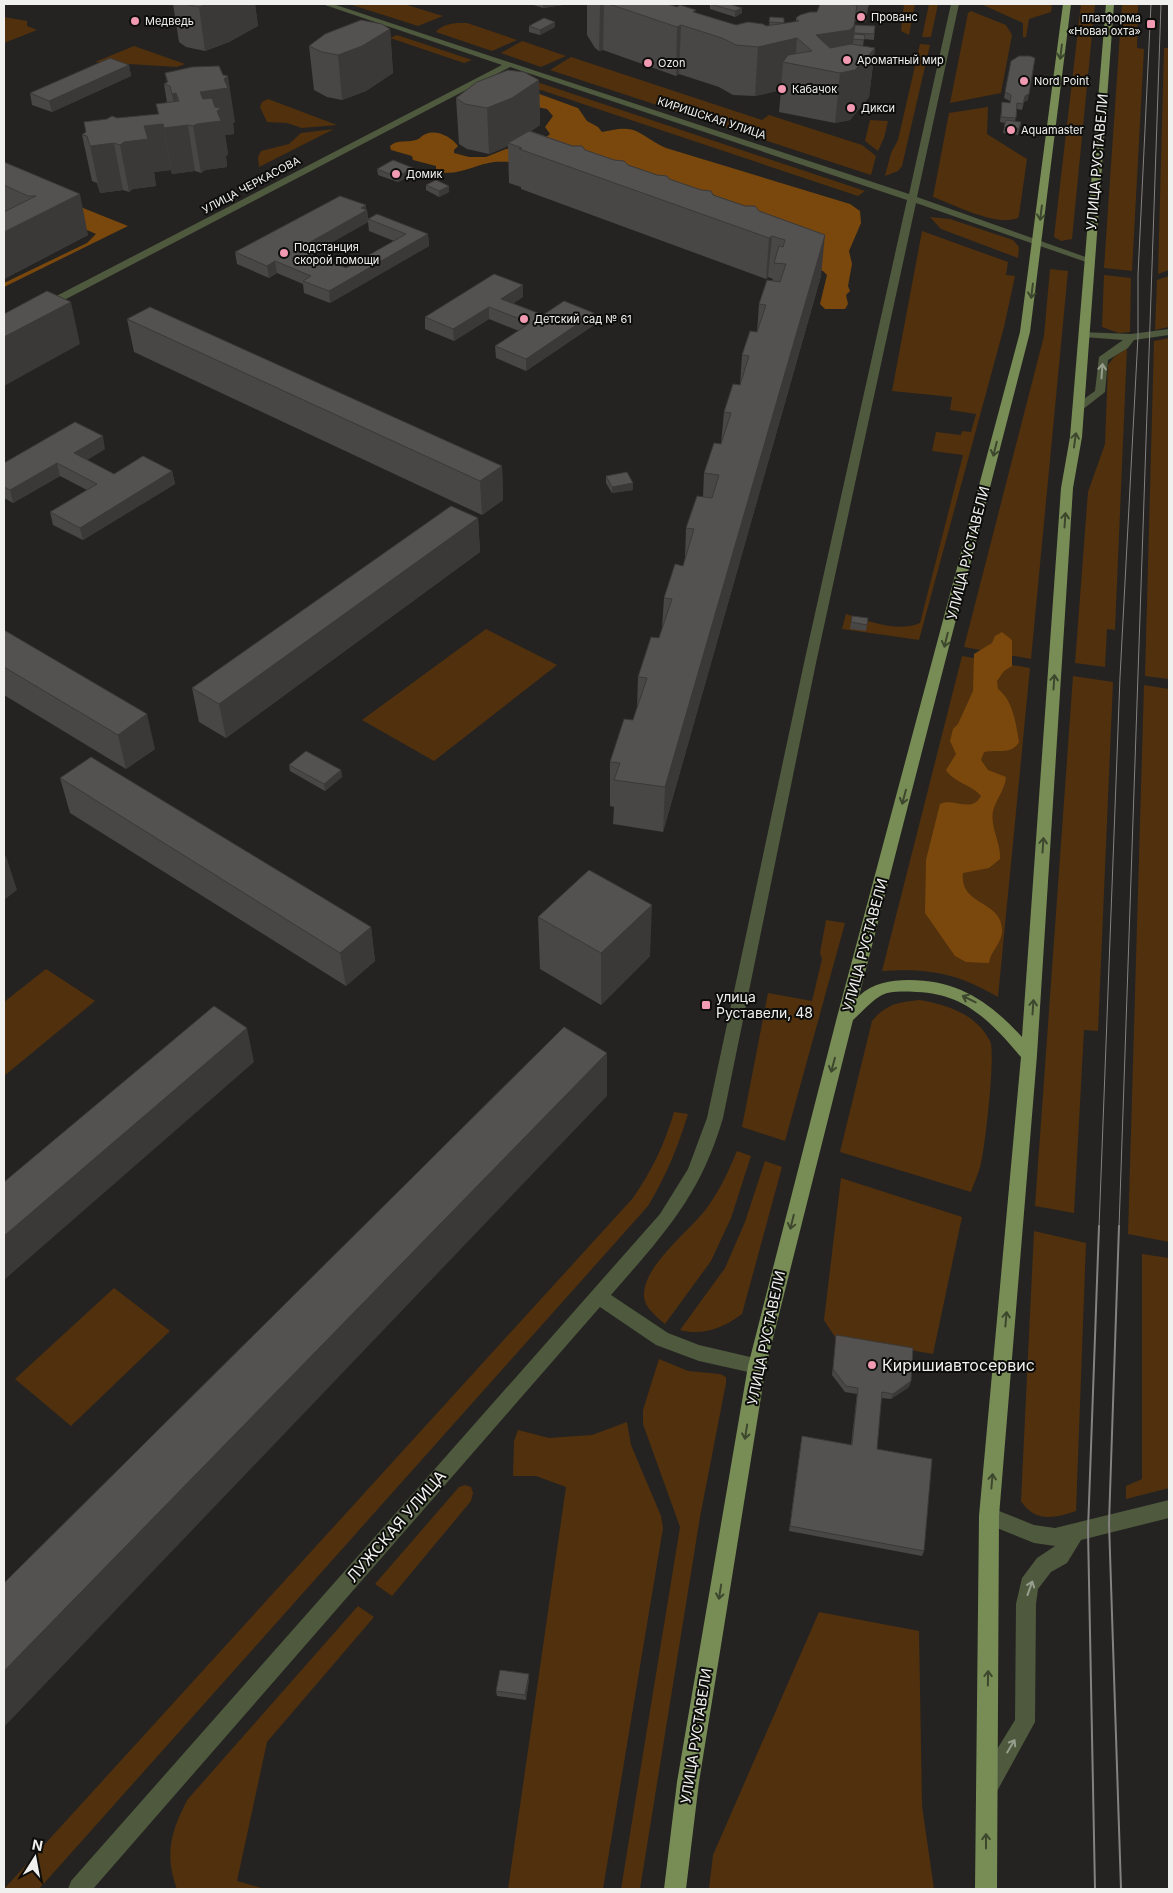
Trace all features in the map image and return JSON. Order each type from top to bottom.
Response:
[{"type":"main road","name":"УЛИЦА РУСТАВЕЛИ","points":[[675,1889],[690,1772],[757,1366],[1025,332],[1067,4]]},
{"type":"main road","name":"УЛИЦА РУСТАВЕЛИ","points":[[986,1889],[989,1516],[1029,1055],[1067,488],[1078,408],[1110,4]]},
{"type":"main road","points":[[846,1018],[875,992],[897,986],[928,985],[953,991],[975,1002],[995,1016],[1029,1055]]},
{"type":"street","name":"КИРИШСКАЯ УЛИЦА","points":[[326,4],[510,64],[1089,260]]},
{"type":"street","points":[[757,1366],[699,1353],[662,1340],[598,1296],[666,1218],[688,1188],[704,1157],[715,1118],[810,663],[955,4]]},
{"type":"street","name":"УЛИЦА ЧЕРКАСОВА","points":[[35,312],[510,64]]},
{"type":"street","points":[[1084,334],[1131,337],[1169,332]]},
{"type":"street","points":[[1078,408],[1100,392],[1103,359],[1124,346],[1131,337]]},
{"type":"street","name":"ЛУЖСКАЯ УЛИЦА","points":[[85,1887],[598,1296]]},
{"type":"street","points":[[989,1516],[1034,1534],[1055,1537],[1169,1509]]},
{"type":"street","points":[[987,1788],[1025,1722],[1026,1604],[1029,1585],[1044,1565],[1060,1556],[1074,1533]]},
{"type":"shaded area","points":[[349,4],[404,4],[443,16],[418,26]]},
{"type":"shaded area","points":[[904,4],[915,4],[909,35],[901,31]]},
{"type":"shaded area","points":[[929,4],[938,4],[931,37],[922,37]]},
{"type":"shaded area","points":[[981,4],[1052,4],[1051,12],[1029,19],[1026,37],[1023,37],[1023,23]]},
{"type":"shaded area","points":[[1081,4],[1095,4],[1072,239],[1061,241],[1054,237]]},
{"type":"shaded area","points":[[1122,4],[1138,4],[1137,48],[1144,49],[1132,271],[1104,268]]},
{"type":"shaded area","points":[[971,11],[1006,25],[1012,35],[1001,93],[950,103],[968,13]]},
{"type":"shaded area","points":[[4,17],[27,21],[27,26],[37,30],[4,43]]},
{"type":"shaded area","points":[[467,23],[517,40],[492,51],[436,32],[447,25]]},
{"type":"shaded area","points":[[397,35],[472,60],[464,63],[390,38]]},
{"type":"shaded area","points":[[522,41],[566,56],[541,67],[501,53]]},
{"type":"shaded area","points":[[920,44],[930,45],[902,166],[898,171],[885,176],[891,153],[898,140]]},
{"type":"shaded area","points":[[134,46],[185,64],[177,67],[95,62]]},
{"type":"shaded area","points":[[1164,48],[1169,48],[1169,270],[1158,274]]},
{"type":"shaded area","points":[[571,57],[762,120],[769,115],[862,145],[876,156],[871,175],[550,70]]},
{"type":"shaded area","points":[[531,80],[865,191],[858,196],[523,84]]},
{"type":"shaded area","points":[[531,91],[578,108],[587,121],[598,127],[602,132],[620,129],[634,130],[666,148],[850,204],[860,211],[861,223],[849,251],[852,264],[848,286],[850,291],[846,295],[848,304],[845,309],[825,309],[820,304],[827,275],[823,271],[530,164],[494,162],[450,173],[436,170],[436,166],[413,160],[412,156],[391,150],[390,146],[396,143],[416,140],[434,132],[448,137],[458,146],[454,153],[469,157],[486,157],[506,149],[538,144],[550,134],[545,127],[553,116],[547,109],[532,106]]},
{"type":"shaded area","points":[[268,99],[337,125],[302,128],[287,123],[267,122],[260,107],[262,102]]},
{"type":"shaded area","points":[[988,107],[987,134],[1027,159],[1018,218],[999,220],[975,214],[933,197],[949,113]]},
{"type":"shaded area","points":[[870,120],[888,121],[884,138],[878,151],[865,141]]},
{"type":"shaded area","points":[[334,129],[259,167],[258,157],[261,151],[289,144],[301,133]]},
{"type":"shaded area","points":[[73,204],[128,226],[4,287],[4,283],[87,243],[96,234],[51,214]]},
{"type":"shaded area","points":[[930,217],[950,219],[1013,240],[1019,247],[1018,258],[941,229]]},
{"type":"shaded area","points":[[922,231],[1008,262],[1006,275],[1015,276],[1004,327],[919,640],[842,629],[846,614],[883,625],[902,627],[920,623],[963,455],[932,451],[936,432],[961,435],[962,431],[971,432],[976,414],[950,410],[952,397],[892,391]]},
{"type":"shaded area","points":[[1050,269],[1068,271],[1031,659],[964,647],[1044,336]]},
{"type":"shaded area","points":[[1104,275],[1131,278],[1130,332],[1119,333],[1102,327]]},
{"type":"shaded area","points":[[1169,276],[1169,327],[1155,330],[1157,280]]},
{"type":"shaded area","points":[[1169,338],[1169,679],[1145,676],[1154,341]]},
{"type":"shaded area","points":[[1127,348],[1115,630],[1107,629],[1105,667],[1075,663],[1088,492],[1105,444],[1108,365],[1114,357]]},
{"type":"shaded area","points":[[486,629],[557,665],[434,761],[362,720]]},
{"type":"shaded area","points":[[1002,632],[1012,640],[1012,666],[1004,671],[997,681],[998,689],[1007,699],[1010,706],[1019,742],[1012,749],[984,752],[981,760],[988,770],[1006,777],[992,817],[1000,859],[989,868],[963,873],[967,892],[995,913],[1000,920],[1002,935],[989,963],[966,962],[955,956],[925,913],[926,860],[940,804],[951,802],[967,805],[977,801],[981,796],[953,778],[946,770],[956,754],[950,741],[953,729],[958,724],[973,691],[974,654],[992,643],[995,636]]},
{"type":"shaded area","points":[[962,656],[1030,668],[998,997],[956,977],[914,970],[882,971]]},
{"type":"shaded area","points":[[1073,676],[1113,682],[1098,1031],[1084,1030],[1074,1213],[1035,1206]]},
{"type":"shaded area","points":[[1144,685],[1169,689],[1169,1242],[1128,1234]]},
{"type":"shaded area","points":[[826,920],[845,923],[785,1141],[742,1127],[768,993],[812,1001],[822,959],[820,953]]},
{"type":"shaded area","points":[[46,969],[95,1001],[4,1076],[4,1002]]},
{"type":"shaded area","points":[[920,1000],[951,1008],[969,1017],[990,1041],[992,1062],[985,1139],[980,1167],[971,1192],[840,1152],[872,1021],[888,1007]]},
{"type":"shaded area","points":[[674,1112],[688,1114],[671,1161],[648,1206],[39,1889],[4,1889],[633,1198],[657,1156]]},
{"type":"shaded area","points":[[737,1151],[751,1156],[731,1218],[711,1261],[665,1324],[652,1312],[645,1301],[646,1285],[659,1260],[709,1205]]},
{"type":"shaded area","points":[[765,1161],[782,1167],[742,1314],[712,1330],[688,1332],[680,1330],[725,1268],[745,1222]]},
{"type":"shaded area","points":[[841,1178],[962,1217],[933,1354],[835,1337],[824,1320]]},
{"type":"shaded area","points":[[1034,1231],[1086,1243],[1076,1511],[1053,1517],[1039,1516],[1033,1513],[1021,1501]]},
{"type":"shaded area","points":[[1142,1254],[1169,1258],[1169,1488],[1126,1499],[1126,1486],[1142,1479]]},
{"type":"shaded area","points":[[114,1288],[170,1331],[71,1426],[15,1379]]},
{"type":"shaded area","points":[[659,1359],[688,1371],[720,1374],[726,1377],[726,1383],[700,1517],[640,1889],[621,1889],[680,1527],[643,1424],[643,1410]]},
{"type":"shaded area","points":[[627,1422],[631,1445],[661,1516],[663,1528],[603,1889],[508,1889],[566,1487],[536,1476],[513,1476],[514,1441],[518,1430],[549,1438],[592,1435]]},
{"type":"shaded area","points":[[465,1485],[471,1487],[473,1493],[471,1501],[392,1596],[375,1584],[459,1487]]},
{"type":"shaded area","points":[[358,1606],[374,1617],[267,1742],[237,1881],[265,1889],[177,1889],[171,1865],[171,1843],[177,1821],[188,1799]]},
{"type":"shaded area","points":[[819,1612],[919,1631],[922,1806],[934,1889],[709,1889],[713,1855]]},
{"type":"building","points":[[184,4],[207,4],[199,7]]},
{"type":"building","points":[[609,4],[667,4],[677,7],[680,5],[696,10],[693,12],[736,25],[748,22],[766,26],[799,21],[796,18],[800,15],[817,12],[820,4],[857,5],[854,26],[850,30],[816,35],[830,48],[851,44],[875,48],[855,70],[840,73],[783,62],[788,55],[812,51],[797,38],[758,47],[736,45],[722,38],[681,25],[677,27]]},
{"type":"building","points":[[710,4],[729,4],[742,8],[735,11]]},
{"type":"building","points":[[770,17],[784,18],[784,23],[769,22]]},
{"type":"building","points":[[544,18],[555,22],[540,30],[529,26]]},
{"type":"building","points":[[361,20],[382,24],[390,29],[362,46],[338,55],[322,52],[309,46],[325,34]]},
{"type":"building","points":[[855,25],[875,26],[874,34],[854,33]]},
{"type":"building","points":[[854,34],[865,35],[864,40],[853,39]]},
{"type":"building","points":[[1019,56],[1035,58],[1029,94],[1025,96],[1023,104],[1017,103],[1016,118],[1001,117],[1002,102],[1010,103],[1011,95],[1005,92],[1011,61]]},
{"type":"building","points":[[110,58],[129,65],[49,101],[30,93]]},
{"type":"building","points":[[219,66],[223,75],[228,76],[224,79],[228,88],[200,92],[203,99],[212,98],[215,107],[221,108],[217,111],[221,121],[193,126],[164,128],[163,124],[144,126],[148,139],[124,142],[120,145],[114,143],[90,146],[87,136],[82,135],[86,132],[84,122],[107,119],[112,116],[117,118],[159,114],[156,104],[179,101],[176,93],[172,94],[170,86],[164,84],[168,82],[165,73],[192,67]]},
{"type":"building","points":[[508,70],[524,72],[539,80],[512,98],[487,108],[465,104],[456,98],[477,82]]},
{"type":"building","points":[[1006,120],[1021,122],[1019,129],[1004,127]]},
{"type":"building","points":[[529,131],[572,146],[582,146],[585,150],[614,160],[624,161],[628,165],[657,175],[667,176],[669,179],[701,190],[711,191],[713,195],[745,206],[755,206],[759,211],[825,235],[665,787],[614,780],[620,763],[610,762],[624,719],[633,720],[647,678],[638,677],[651,637],[659,638],[672,599],[664,598],[675,564],[683,566],[694,529],[686,528],[697,496],[712,498],[719,475],[704,473],[714,443],[721,444],[731,413],[724,412],[733,384],[740,385],[749,356],[742,355],[750,331],[757,332],[766,305],[759,304],[767,280],[780,282],[786,264],[774,263],[779,246],[783,247],[785,240],[772,236],[769,238],[519,149],[522,148],[508,143]]},
{"type":"building","points":[[393,160],[413,168],[397,177],[377,169]]},
{"type":"building","points":[[4,162],[80,194],[4,232],[4,212],[36,196],[28,196],[4,185]]},
{"type":"building","points":[[436,180],[449,186],[439,191],[426,185]]},
{"type":"building","points":[[340,196],[366,205],[361,208],[367,210],[298,249],[346,268],[406,234],[368,219],[377,214],[428,234],[329,291],[303,281],[311,276],[275,261],[267,266],[235,252]]},
{"type":"building","points":[[494,274],[523,285],[501,299],[543,315],[564,301],[594,313],[526,359],[495,346],[530,323],[489,307],[453,329],[425,317]]},
{"type":"building","points":[[47,291],[71,302],[4,337],[4,314]]},
{"type":"building","points":[[150,307],[502,466],[480,481],[127,319]]},
{"type":"building","points":[[75,422],[103,436],[74,453],[114,474],[143,456],[172,471],[80,528],[50,512],[97,484],[57,463],[10,490],[4,487],[4,463]]},
{"type":"building","points":[[627,472],[633,483],[612,487],[606,476]]},
{"type":"building","points":[[451,506],[478,518],[219,704],[192,688]]},
{"type":"building","points":[[852,616],[868,618],[867,625],[851,622]]},
{"type":"building","points":[[4,630],[147,714],[118,735],[4,667]]},
{"type":"building","points":[[306,751],[341,770],[324,784],[289,765]]},
{"type":"building","points":[[91,757],[371,927],[340,953],[60,778]]},
{"type":"building","points":[[589,870],[652,905],[601,953],[538,917]]},
{"type":"building","points":[[214,1006],[247,1028],[4,1236],[4,1182]]},
{"type":"building","points":[[564,1027],[607,1053],[4,1671],[4,1583]]},
{"type":"building","points":[[836,1335],[913,1348],[911,1381],[893,1394],[882,1392],[877,1449],[932,1459],[924,1551],[790,1526],[802,1436],[852,1445],[858,1388],[846,1386],[833,1369]]},
{"type":"building","points":[[500,1670],[529,1674],[525,1695],[496,1691]]},
{"type":"tram line","points":[[1099,1228],[1120,677],[1138,336],[1138,275],[1151,4]]},
{"type":"tram line","points":[[1119,1228],[1161,4]]},
{"type":"tram line","points":[[1095,1889],[1088,1530],[1099,1226]]},
{"type":"tram line","points":[[1119,1226],[1109,1523],[1121,1889]]},
{"type":"place","name":"Прованс","points":[[861,17]]},
{"type":"place","name":"Медведь","points":[[135,21]]},
{"type":"place","name":"платформа «Новая охта»","points":[[1151,24]]},
{"type":"place","name":"Ароматный мир","points":[[847,60]]},
{"type":"place","name":"Ozon","points":[[648,63]]},
{"type":"place","name":"Nord Point","points":[[1024,81]]},
{"type":"place","name":"Кабачок","points":[[782,89]]},
{"type":"place","name":"Дикси","points":[[851,108]]},
{"type":"place","name":"Aquamaster","points":[[1011,130]]},
{"type":"place","name":"Домик","points":[[396,174]]},
{"type":"place","name":"Подстанция скорой помощи","points":[[284,253]]},
{"type":"place","name":"Детский сад № 61","points":[[524,319]]},
{"type":"place","name":"улица Руставели, 48","points":[[706,1005]]},
{"type":"place","name":"Киришиавтосервис","points":[[872,1365]]}]
